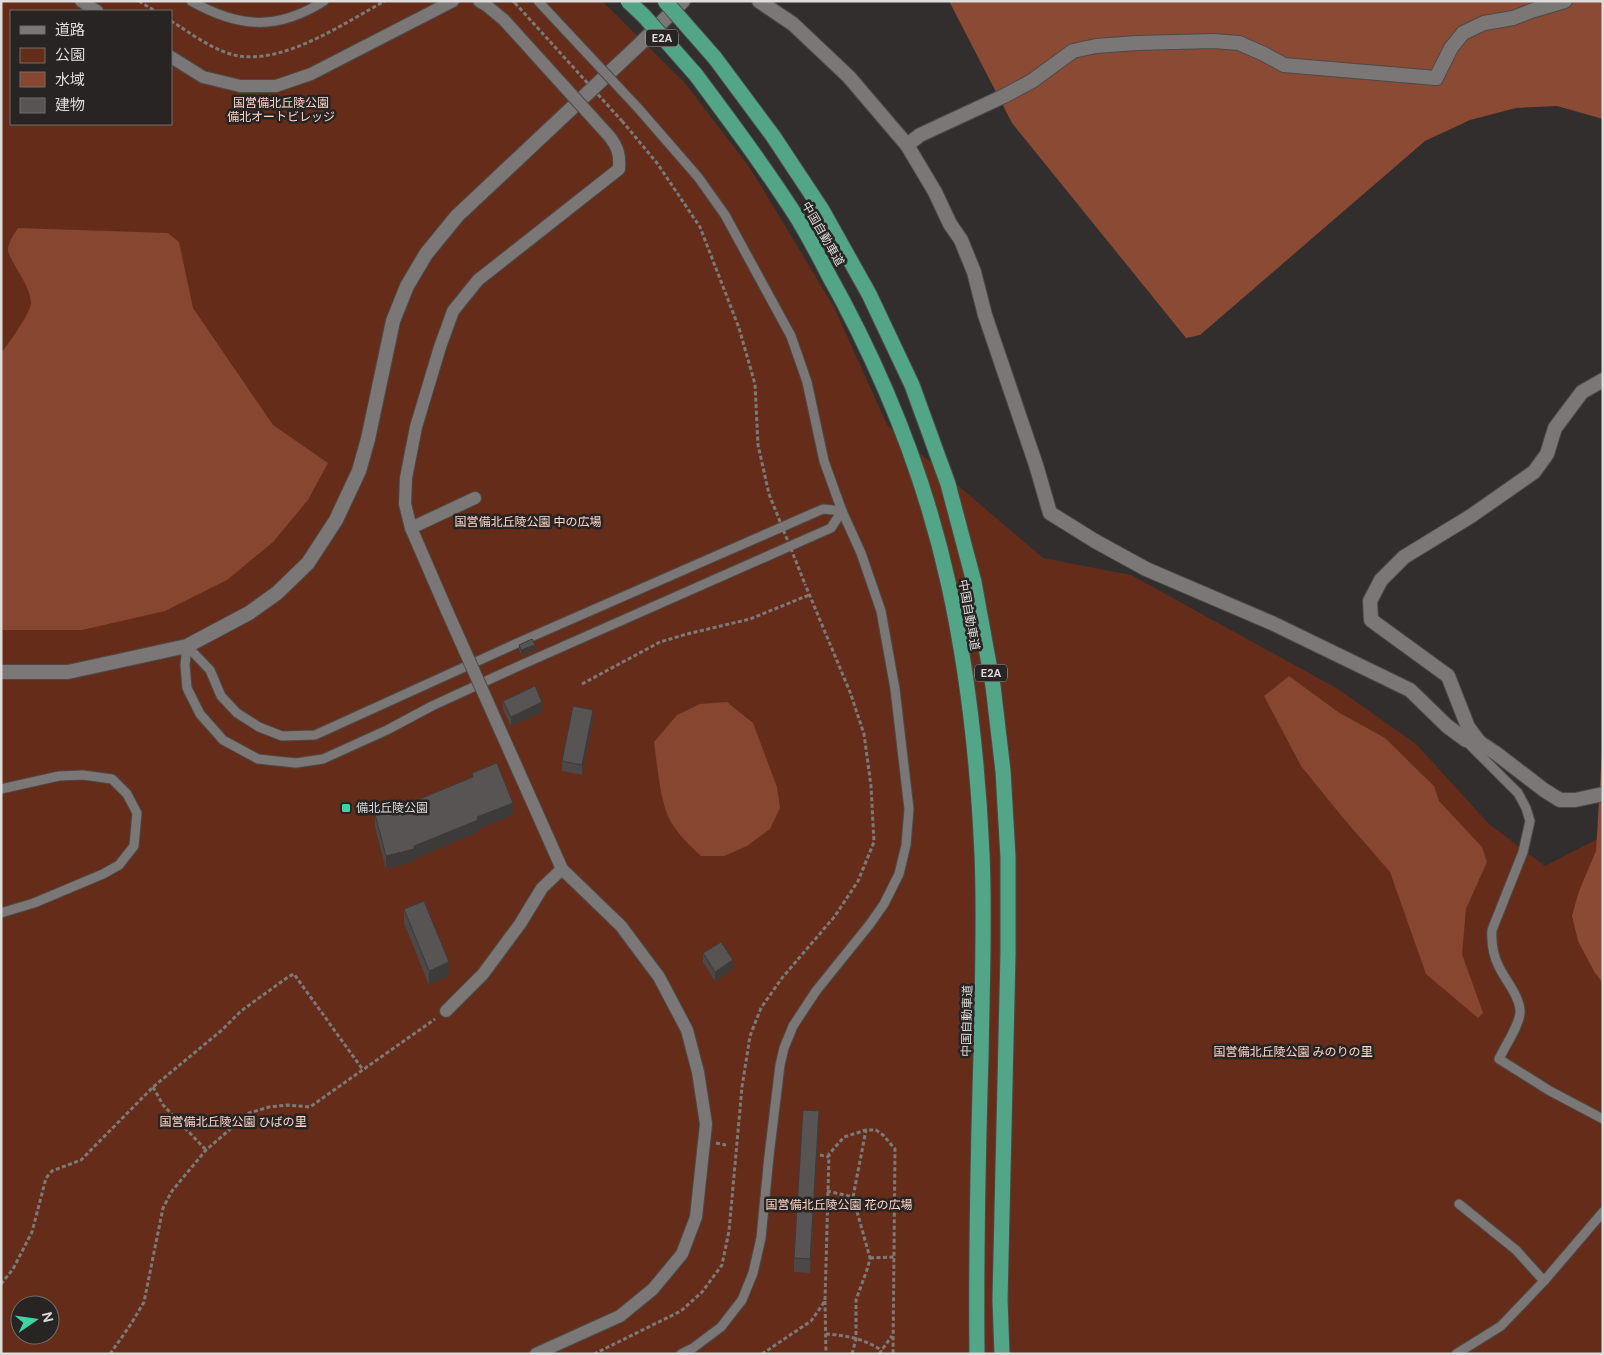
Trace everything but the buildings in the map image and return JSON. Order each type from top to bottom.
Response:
[{"type":"highway","name":"中国自動車道","points":[[628,1],[644,16],[696,75],[750,148],[799,220],[846,304],[888,393],[923,489],[949,586],[969,709],[977,773],[982,856],[983,953],[977,1202],[977,1354]]},
{"type":"highway","name":"中国自動車道","points":[[665,1],[715,58],[773,136],[816,202],[869,294],[912,385],[948,484],[974,582],[993,686],[1003,771],[1008,857],[1008,953],[1000,1300],[1002,1354]]},
{"type":"street","points":[[80,1],[95,10]]},
{"type":"street","points":[[172,58],[203,77],[240,86],[276,86],[311,74],[454,1]]},
{"type":"street","points":[[479,1],[504,20],[609,136],[617,146],[620,157],[619,170],[478,280],[454,311],[440,348],[416,427],[407,469],[406,504],[411,528],[562,869],[621,926],[659,977],[687,1030],[698,1072],[706,1124],[696,1217],[682,1254],[653,1289],[620,1316],[536,1354]]},
{"type":"street","points":[[1,672],[68,672],[188,646],[249,613],[277,593],[308,563],[336,520],[359,471],[368,439],[393,321],[407,286],[426,254],[457,216],[683,1]]},
{"type":"street","points":[[759,1],[793,24],[849,77],[907,145],[935,192],[950,224],[961,240],[974,272],[985,315],[1036,465],[1050,513],[1095,541],[1146,569],[1272,623],[1410,690],[1447,726],[1497,754],[1560,800],[1575,800],[1603,794]]},
{"type":"street","points":[[907,145],[920,136],[1032,81],[1073,51],[1096,46],[1137,43],[1213,41],[1239,43],[1284,65],[1436,78],[1452,48],[1463,33],[1484,23],[1513,18],[1565,1]]},
{"type":"street","points":[[1472,741],[1448,676],[1371,620],[1370,601],[1381,580],[1404,557],[1471,516],[1534,472],[1547,454],[1555,428],[1582,392],[1603,380]]},
{"type":"street","points":[[411,528],[475,498]]},
{"type":"street","points":[[446,1011],[483,974],[520,924],[542,888],[562,869]]},
{"type":"lane","points":[[191,1],[222,16],[245,23],[278,22],[300,15],[324,1]]},
{"type":"lane","points":[[538,1],[638,108],[698,177],[725,215],[791,336],[807,382],[824,461],[842,511],[861,553],[880,611],[895,689],[909,809],[906,845],[899,874],[884,904],[865,931],[816,991],[793,1026],[784,1048],[780,1065],[769,1156],[762,1238],[753,1273],[742,1300],[721,1327],[693,1348],[681,1354]]},
{"type":"lane","points":[[188,646],[210,670],[221,696],[237,713],[259,727],[282,736],[315,735],[524,640],[823,510],[842,511]]},
{"type":"lane","points":[[188,646],[185,665],[187,688],[200,714],[223,740],[258,759],[296,763],[323,759],[512,669],[831,528],[842,511]]},
{"type":"lane","points":[[1472,741],[1518,794],[1526,808],[1530,821],[1523,852],[1492,930],[1491,944],[1494,956],[1516,998],[1520,1012],[1499,1059],[1550,1091],[1603,1119]]},
{"type":"lane","points":[[1,788],[59,776],[83,775],[112,779],[127,794],[138,813],[134,846],[119,866],[34,903],[1,913]]},
{"type":"lane","points":[[1459,1204],[1516,1250],[1544,1280]]},
{"type":"lane","points":[[1456,1354],[1501,1326],[1544,1280],[1602,1212]]},
{"type":"path","points":[[139,1],[153,10]]},
{"type":"path","points":[[172,22],[213,47],[239,56],[269,56],[301,46],[385,1]]},
{"type":"path","points":[[514,2],[622,121],[657,163],[700,227],[739,328],[755,384],[758,445],[769,494],[850,692],[864,734],[871,786],[874,842],[858,881],[835,916],[782,978],[762,1008],[750,1036],[742,1086],[729,1231],[722,1265],[702,1292],[680,1311],[594,1354]]},
{"type":"path","points":[[582,684],[660,642],[750,619],[809,595]]},
{"type":"path","points":[[1,1284],[13,1269],[32,1232],[46,1178],[52,1171],[80,1160],[153,1087],[222,1030],[241,1011],[294,974],[363,1070]]},
{"type":"path","points":[[110,1354],[144,1302],[163,1208],[172,1191],[206,1150],[249,1113],[269,1107],[287,1105],[310,1107],[446,1011]]},
{"type":"path","points":[[153,1087],[163,1104],[206,1150]]},
{"type":"path","points":[[852,1354],[856,1339],[856,1300],[870,1258],[853,1197],[866,1130]]},
{"type":"path","points":[[826,1354],[825,1300],[829,1154],[844,1137],[866,1130],[876,1130],[895,1149],[893,1354]]},
{"type":"path","points":[[820,1156],[829,1157]]},
{"type":"path","points":[[827,1191],[853,1197]]},
{"type":"path","points":[[870,1258],[894,1257]]},
{"type":"path","points":[[762,1354],[811,1321],[825,1300]]},
{"type":"path","points":[[826,1334],[856,1339],[880,1352],[893,1334]]},
{"type":"green space","points":[[1,1],[602,1],[685,83],[750,168],[834,307],[887,425],[1043,558],[1131,575],[1338,689],[1416,744],[1489,824],[1545,866],[1603,836],[1603,1354],[1,1354]]},
{"type":"shaded area","points":[[949,1],[1603,1],[1603,119],[1557,106],[1516,108],[1470,120],[1425,141],[1200,335],[1186,338],[1012,123]]},
{"type":"shaded area","points":[[1603,734],[1603,983],[1595,973],[1578,941],[1572,916],[1579,891],[1596,851]]},
{"type":"water","points":[[18,228],[168,233],[179,242],[193,308],[273,425],[328,463],[308,500],[273,542],[227,580],[165,611],[82,630],[1,630],[1,353],[23,321],[31,303],[24,281],[8,249]]},
{"type":"water","points":[[1289,676],[1338,712],[1385,738],[1434,786],[1439,801],[1482,847],[1487,862],[1466,909],[1462,954],[1483,1013],[1478,1018],[1426,974],[1390,872],[1301,766],[1264,696]]},
{"type":"water","points":[[727,702],[753,723],[777,787],[780,808],[770,829],[747,846],[724,856],[701,856],[681,836],[672,824],[666,811],[654,742],[677,715],[700,704]]},
{"type":"place","name":"備北丘陵公園","points":[[346,808]]},
{"type":"park label","name":"国営備北丘陵公園 備北オートビレッジ","points":[[281,110]]},
{"type":"park label","name":"国営備北丘陵公園 中の広場","points":[[528,522]]},
{"type":"park label","name":"国営備北丘陵公園 みのりの里","points":[[1293,1052]]},
{"type":"park label","name":"国営備北丘陵公園 ひばの里","points":[[233,1122]]},
{"type":"park label","name":"国営備北丘陵公園 花の広場","points":[[839,1205]]}]
